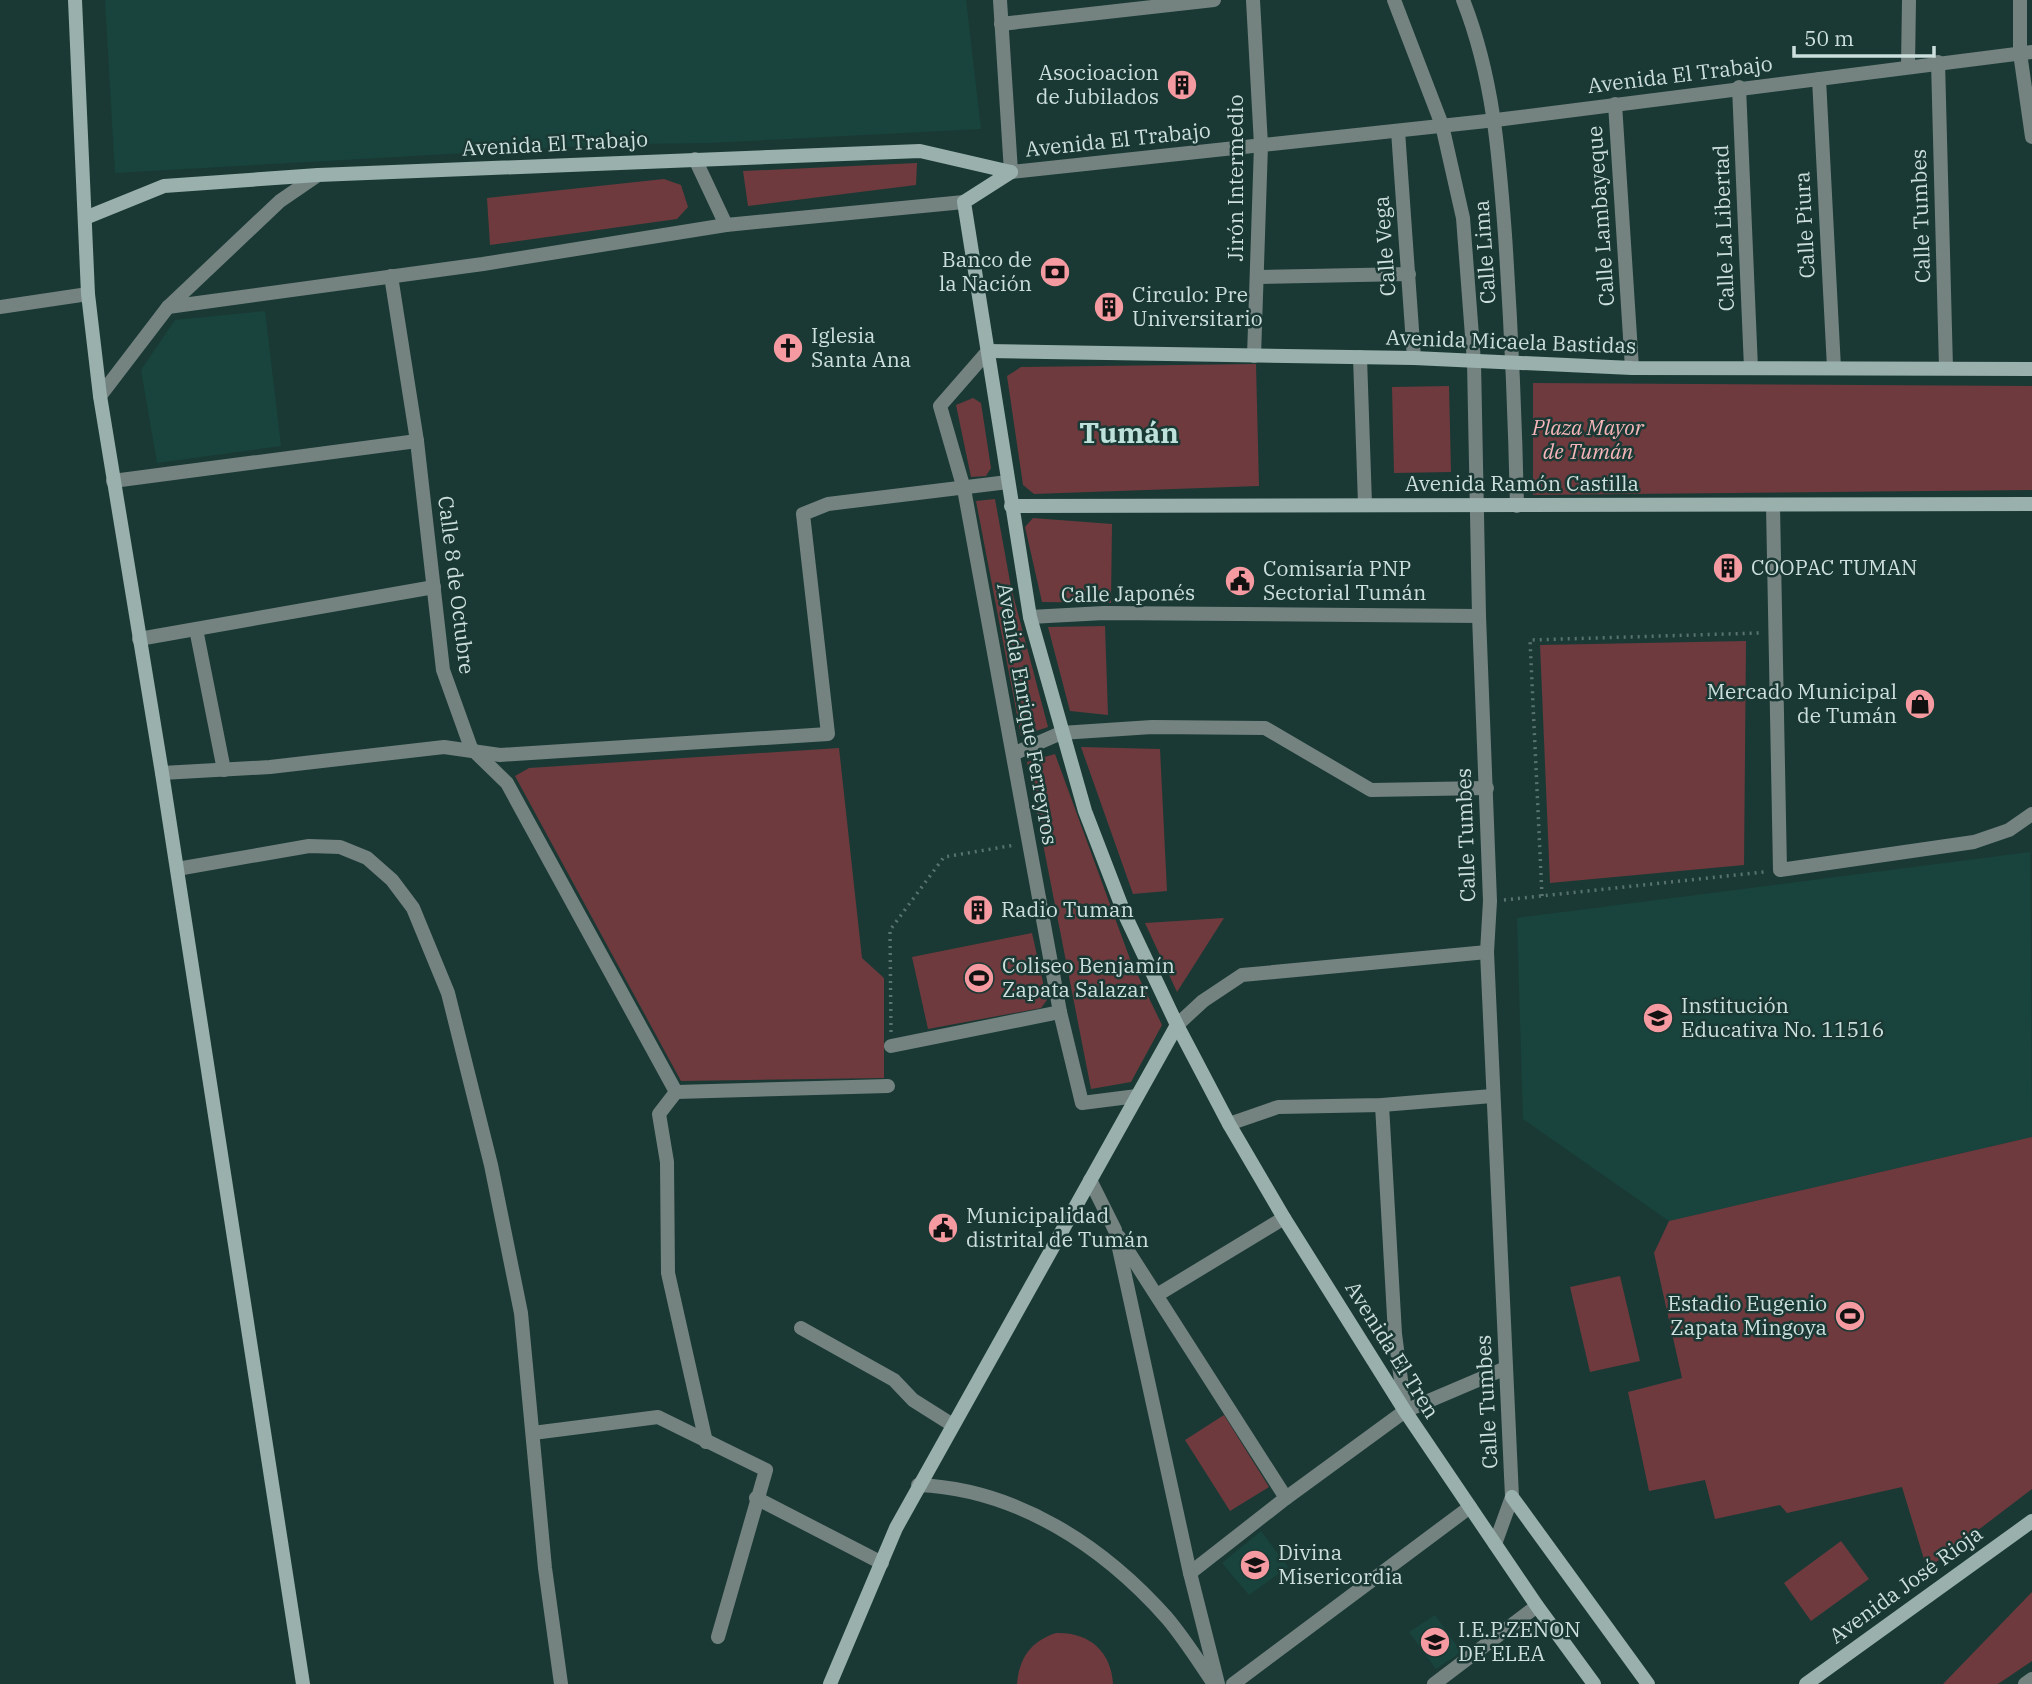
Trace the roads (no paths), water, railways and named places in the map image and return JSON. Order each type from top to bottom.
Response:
[{"type":"main road","points":[[75,0],[88,294],[100,396],[162,772],[303,1684]]},
{"type":"main road","name":"Avenida El Trabajo","points":[[85,218],[164,186],[318,176],[920,151],[1011,172]]},
{"type":"main road","points":[[964,202],[1011,172]]},
{"type":"main road","name":"Avenida El Tren","points":[[964,202],[1030,617],[1085,811],[1125,915],[1177,1025],[1229,1124],[1284,1218],[1405,1411],[1494,1544],[1594,1684]]},
{"type":"main road","name":"Avenida Micaela Bastidas","points":[[988,351],[1414,358],[1632,368],[2032,369]]},
{"type":"main road","name":"Avenida Ramón Castilla","points":[[1011,506],[2032,505]]},
{"type":"main road","points":[[830,1684],[918,1485],[1177,1025]]},
{"type":"main road","points":[[1512,1497],[1648,1684]]},
{"type":"main road","name":"Avenida José Rioja","points":[[1806,1684],[2032,1521]]},
{"type":"street","points":[[1000,0],[1011,172]]},
{"type":"street","points":[[1001,23],[1214,0]]},
{"type":"street","name":"Jirón Intermedio","points":[[1253,0],[1261,145],[1254,356]]},
{"type":"street","name":"Calle Tumbes","points":[[1394,0],[1442,125],[1463,218],[1474,362],[1475,506],[1490,901],[1487,952],[1512,1497],[1494,1544]]},
{"type":"street","name":"Calle Lima","points":[[1463,0],[1472,23],[1496,120],[1514,362],[1517,506]]},
{"type":"street","points":[[1908,66],[1909,0]]},
{"type":"street","points":[[2020,0],[2032,137]]},
{"type":"street","name":"Avenida El Trabajo","points":[[1011,172],[1496,120],[2026,52]]},
{"type":"street","name":"Calle Tumbes","points":[[1938,62],[1946,368]]},
{"type":"street","name":"Calle Piura","points":[[1819,79],[1834,368]]},
{"type":"street","name":"Calle La Libertad","points":[[1739,87],[1751,368]]},
{"type":"street","name":"Calle Lambayeque","points":[[1615,104],[1632,368]]},
{"type":"street","name":"Calle Vega","points":[[1398,131],[1414,358]]},
{"type":"street","points":[[695,159],[726,225]]},
{"type":"street","points":[[100,396],[168,307],[280,201],[318,176]]},
{"type":"street","points":[[168,307],[726,225],[964,202]]},
{"type":"street","points":[[1257,277],[1409,274]]},
{"type":"street","name":"Calle 8 de Octubre","points":[[391,276],[417,441],[443,670],[471,748],[507,783],[676,1092]]},
{"type":"street","points":[[0,307],[88,294]]},
{"type":"street","name":"Avenida Enrique Ferreyros","points":[[988,351],[940,406],[964,489],[1015,753],[1060,1012],[1082,1103],[1137,1096]]},
{"type":"street","points":[[1360,357],[1365,504]]},
{"type":"street","points":[[113,481],[417,441]]},
{"type":"street","points":[[162,772],[224,770],[444,747],[471,748],[500,755],[828,734],[803,514],[828,504],[1008,482]]},
{"type":"street","points":[[1773,506],[1780,870],[1974,842],[2009,830],[2032,815]]},
{"type":"street","points":[[139,639],[434,587]]},
{"type":"street","name":"Calle Japonés","points":[[1030,617],[1104,613],[1479,616]]},
{"type":"street","points":[[196,629],[224,770]]},
{"type":"street","points":[[1015,753],[1061,733],[1152,727],[1265,728],[1371,790],[1487,788]]},
{"type":"street","points":[[177,869],[309,846],[340,847],[367,858],[392,880],[413,908],[448,993],[491,1165],[521,1313],[545,1568],[561,1684]]},
{"type":"street","points":[[1177,1025],[1203,1000],[1242,975],[1487,952]]},
{"type":"street","points":[[891,1046],[1060,1012]]},
{"type":"street","points":[[706,1442],[668,1273],[667,1162],[659,1114],[676,1092],[888,1086]]},
{"type":"street","points":[[1229,1124],[1278,1107],[1382,1105],[1492,1096]]},
{"type":"street","points":[[1382,1105],[1395,1334],[1405,1411]]},
{"type":"street","points":[[1090,1180],[1115,1230],[1286,1498]]},
{"type":"street","points":[[1157,1295],[1284,1218]]},
{"type":"street","points":[[1115,1230],[1216,1684]]},
{"type":"street","points":[[801,1328],[894,1380],[913,1400],[951,1424]]},
{"type":"street","points":[[1190,1573],[1286,1498],[1405,1411],[1506,1367]]},
{"type":"street","points":[[533,1433],[658,1417],[766,1470],[755,1498],[718,1637]]},
{"type":"street","points":[[918,1485],[953,1486],[1017,1505],[1054,1523],[1109,1563],[1167,1619],[1216,1684]]},
{"type":"street","points":[[755,1498],[882,1563]]},
{"type":"street","points":[[1233,1684],[1470,1507]]},
{"type":"street","points":[[1434,1684],[1537,1606]]},
{"type":"street","points":[[2025,1684],[2032,1679]]},
{"type":"place","name":"Asocioacion de Jubilados","points":[[1182,85]]},
{"type":"place","name":"Banco de la Nación","points":[[1055,272]]},
{"type":"place","name":"Circulo: Pre Universitario","points":[[1109,307]]},
{"type":"place","name":"Iglesia Santa Ana","points":[[788,348]]},
{"type":"place","name":"COOPAC TUMAN","points":[[1728,568]]},
{"type":"place","name":"Comisaría PNP Sectorial Tumán","points":[[1240,581]]},
{"type":"place","name":"Mercado Municipal de Tumán","points":[[1920,704]]},
{"type":"place","name":"Radio Tuman","points":[[978,910]]},
{"type":"place","name":"Coliseo Benjamín Zapata Salazar","points":[[979,978]]},
{"type":"place","name":"Institución Educativa No. 11516","points":[[1658,1018]]},
{"type":"place","name":"Municipalidad distrital de Tumán","points":[[943,1228]]},
{"type":"place","name":"Estadio Eugenio Zapata Mingoya","points":[[1850,1316]]},
{"type":"place","name":"Divina Misericordia","points":[[1255,1565]]},
{"type":"place","name":"I.E.P.ZENON DE ELEA","points":[[1435,1642]]},
{"type":"district","name":"Tumán","points":[[1129,433]]},
{"type":"park label","name":"Plaza Mayor de Tumán","points":[[1588,440]]}]
